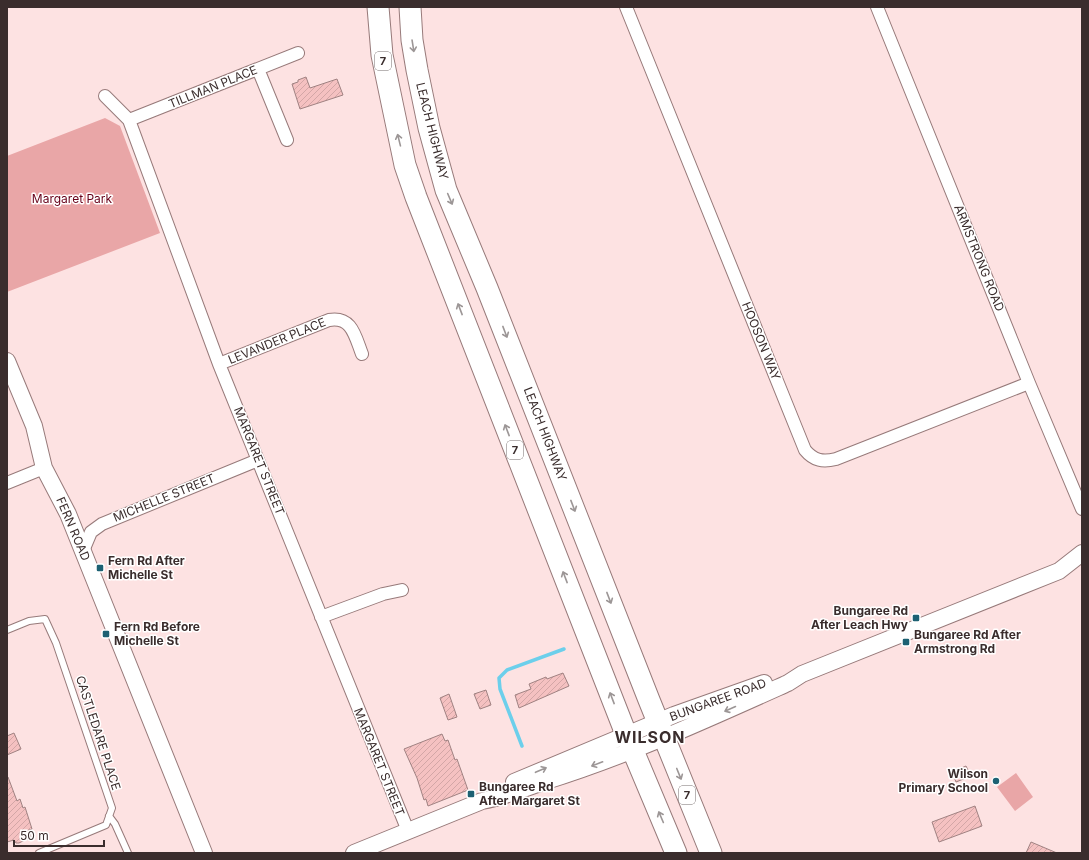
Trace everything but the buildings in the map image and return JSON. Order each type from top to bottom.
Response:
[{"type":"highway","name":"7","points":[[378,7],[382,55],[396,127],[405,165],[416,197],[630,742],[676,853]]},
{"type":"highway","points":[[391,7],[390,57],[394,114]]},
{"type":"highway","name":"LEACH HIGHWAY","points":[[410,7],[412,40],[429,128],[446,190],[487,288],[711,853]]},
{"type":"street","name":"HOOSON WAY","points":[[626,7],[802,443],[810,456],[816,460],[822,461],[836,459],[1029,383]]},
{"type":"street","name":"ARMSTRONG ROAD","points":[[877,7],[1029,383],[1082,509]]},
{"type":"street","name":"TILLMAN PLACE","points":[[129,120],[298,53]]},
{"type":"street","points":[[258,69],[287,140]]},
{"type":"street","name":"MARGARET STREET","points":[[105,96],[129,120],[220,364],[408,831]]},
{"type":"street","name":"LEVANDER PLACE","points":[[220,364],[328,320],[335,319],[344,321],[350,327],[362,354]]},
{"type":"street","name":"FERN ROAD","points":[[7,361],[34,426],[44,468],[68,514],[204,853]]},
{"type":"street","name":"MICHELLE STREET","points":[[83,551],[91,532],[102,524],[258,460]]},
{"type":"street","points":[[7,483],[44,468]]},
{"type":"street","name":"BUNGAREE ROAD","points":[[1059,571],[1082,553]]},
{"type":"street","name":"BUNGAREE ROAD","points":[[354,853],[482,801],[497,789],[630,742],[788,683],[802,674],[1059,571],[1082,568]]},
{"type":"street","points":[[322,617],[383,594],[402,590]]},
{"type":"lane","name":"CASTLEDARE PLACE","points":[[7,630],[29,621],[46,619],[56,642],[112,808],[109,816]]},
{"type":"lane","points":[[39,853],[48,851],[106,825],[109,816]]},
{"type":"lane","points":[[109,816],[115,824],[128,853]]},
{"type":"green space","name":"Margaret Park","points":[[105,118],[120,126],[160,233],[7,292],[7,156]]},
{"type":"green space","points":[[1016,773],[1033,797],[1015,811],[997,787]]},
{"type":"waterway","points":[[522,746],[500,689],[499,678],[507,670],[564,649]]},
{"type":"place","name":"Fern Rd After Michelle St","points":[[100,568]]},
{"type":"place","name":"Bungaree Rd After Leach Hwy","points":[[916,618]]},
{"type":"place","name":"Fern Rd Before Michelle St","points":[[106,634]]},
{"type":"place","name":"Bungaree Rd After Armstrong Rd","points":[[906,642]]},
{"type":"place","name":"Wilson Primary School","points":[[996,781]]},
{"type":"place","name":"Bungaree Rd After Margaret St","points":[[471,794]]},
{"type":"district","name":"WILSON","points":[[650,737]]}]
